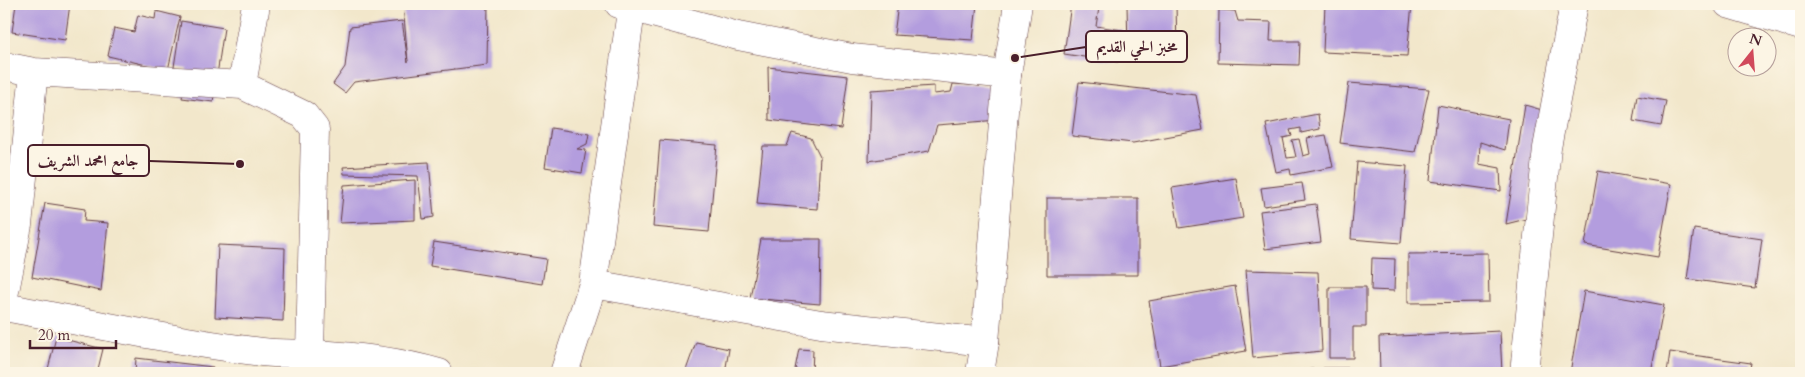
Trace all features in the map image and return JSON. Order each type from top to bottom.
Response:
[{"type":"street","points":[[242,85],[256,4]]},
{"type":"street","points":[[980,373],[985,342],[1007,75],[1018,4]]},
{"type":"street","points":[[1524,373],[1547,148],[1574,4]]},
{"type":"street","points":[[564,373],[593,284],[628,5],[738,36],[852,58],[1007,75]]},
{"type":"street","points":[[1735,5],[1801,26]]},
{"type":"street","points":[[4,66],[34,72],[242,85],[304,115],[316,129],[310,354]]},
{"type":"street","points":[[4,296],[18,225],[34,72]]},
{"type":"street","points":[[593,284],[820,324],[985,342]]},
{"type":"street","points":[[4,307],[215,346],[271,363],[310,354],[365,359],[423,368],[439,373]]},
{"type":"building","points":[[16,4],[70,4],[65,40],[12,32]]},
{"type":"building","points":[[488,4],[487,65],[354,82],[345,93],[333,84],[345,67],[350,27],[402,21],[408,62],[403,5]]},
{"type":"building","points":[[898,4],[977,4],[973,40],[894,35]]},
{"type":"building","points":[[1071,4],[1099,8],[1096,26],[1123,30],[1118,62],[1064,54]]},
{"type":"building","points":[[1127,4],[1176,4],[1177,50],[1128,51]]},
{"type":"building","points":[[1325,4],[1412,4],[1407,56],[1323,52]]},
{"type":"building","points":[[1219,10],[1235,11],[1238,21],[1271,22],[1270,41],[1300,41],[1299,65],[1218,63]]},
{"type":"building","points":[[156,11],[180,17],[168,70],[108,56],[114,28],[134,32],[138,15],[155,19]]},
{"type":"building","points":[[181,21],[224,28],[213,102],[182,98],[187,69],[174,67]]},
{"type":"building","points":[[768,67],[848,76],[841,129],[769,120]]},
{"type":"building","points":[[1079,82],[1196,95],[1203,130],[1133,143],[1072,136]]},
{"type":"building","points":[[1349,83],[1429,89],[1415,152],[1340,143]]},
{"type":"building","points":[[953,84],[999,87],[998,120],[937,125],[929,151],[869,161],[871,90],[934,86],[934,94],[951,92]]},
{"type":"building","points":[[1637,96],[1666,101],[1661,126],[1633,121]]},
{"type":"building","points":[[1438,105],[1509,119],[1505,150],[1480,142],[1479,164],[1500,168],[1501,191],[1430,181]]},
{"type":"building","points":[[1525,105],[1542,110],[1526,219],[1506,224]]},
{"type":"building","points":[[1318,114],[1320,129],[1301,133],[1301,128],[1290,130],[1292,136],[1283,138],[1287,158],[1296,157],[1292,140],[1299,139],[1303,156],[1310,154],[1307,138],[1326,135],[1333,167],[1291,175],[1290,169],[1276,172],[1266,124]]},
{"type":"building","points":[[551,128],[589,134],[587,144],[577,149],[586,150],[582,173],[545,167]]},
{"type":"building","points":[[792,133],[811,138],[820,156],[817,209],[757,204],[763,146],[787,146]]},
{"type":"building","points":[[660,140],[717,145],[709,232],[653,227]]},
{"type":"building","points":[[429,162],[434,217],[423,219],[418,176],[344,174],[343,167]]},
{"type":"building","points":[[1357,162],[1407,166],[1401,243],[1351,239]]},
{"type":"building","points":[[1598,171],[1671,184],[1658,257],[1585,245]]},
{"type":"building","points":[[1236,178],[1243,218],[1179,228],[1172,188]]},
{"type":"building","points":[[415,180],[415,220],[340,223],[344,185]]},
{"type":"building","points":[[1302,183],[1305,200],[1264,206],[1261,188]]},
{"type":"building","points":[[1047,198],[1138,198],[1138,275],[1047,275]]},
{"type":"building","points":[[45,203],[85,209],[84,221],[108,223],[101,291],[32,277]]},
{"type":"building","points":[[1316,204],[1321,242],[1265,249],[1260,211]]},
{"type":"building","points":[[1694,229],[1762,239],[1755,288],[1687,279]]},
{"type":"building","points":[[761,239],[821,239],[820,304],[750,298]]},
{"type":"building","points":[[434,242],[546,259],[542,284],[430,266]]},
{"type":"building","points":[[218,245],[285,248],[283,321],[215,317]]},
{"type":"building","points":[[1488,253],[1489,302],[1408,303],[1408,254]]},
{"type":"building","points":[[1372,258],[1395,259],[1394,291],[1371,290]]},
{"type":"building","points":[[1246,270],[1318,272],[1322,351],[1253,358]]},
{"type":"building","points":[[1235,286],[1246,351],[1160,366],[1149,301]]},
{"type":"building","points":[[1329,287],[1366,287],[1366,327],[1353,327],[1353,358],[1329,358]]},
{"type":"building","points":[[1584,291],[1664,305],[1651,373],[1570,373]]},
{"type":"building","points":[[1500,331],[1502,373],[1380,373],[1379,337]]},
{"type":"building","points":[[56,337],[103,349],[97,373],[47,373]]},
{"type":"building","points":[[696,342],[729,349],[725,373],[685,373]]},
{"type":"building","points":[[799,349],[813,350],[812,373],[795,369]]},
{"type":"building","points":[[1670,352],[1751,363],[1749,373],[1667,373]]},
{"type":"building","points":[[136,358],[213,367],[213,373],[135,373]]},
{"type":"building","points":[[1323,368],[1352,368],[1352,373],[1323,373]]},
{"type":"building","points":[[1313,369],[1314,373],[1287,373],[1287,372]]},
{"type":"place","name":"مخبز الحي القديم","points":[[1015,58]]},
{"type":"place","name":"جامع امحمد الشريف","points":[[240,164]]}]
